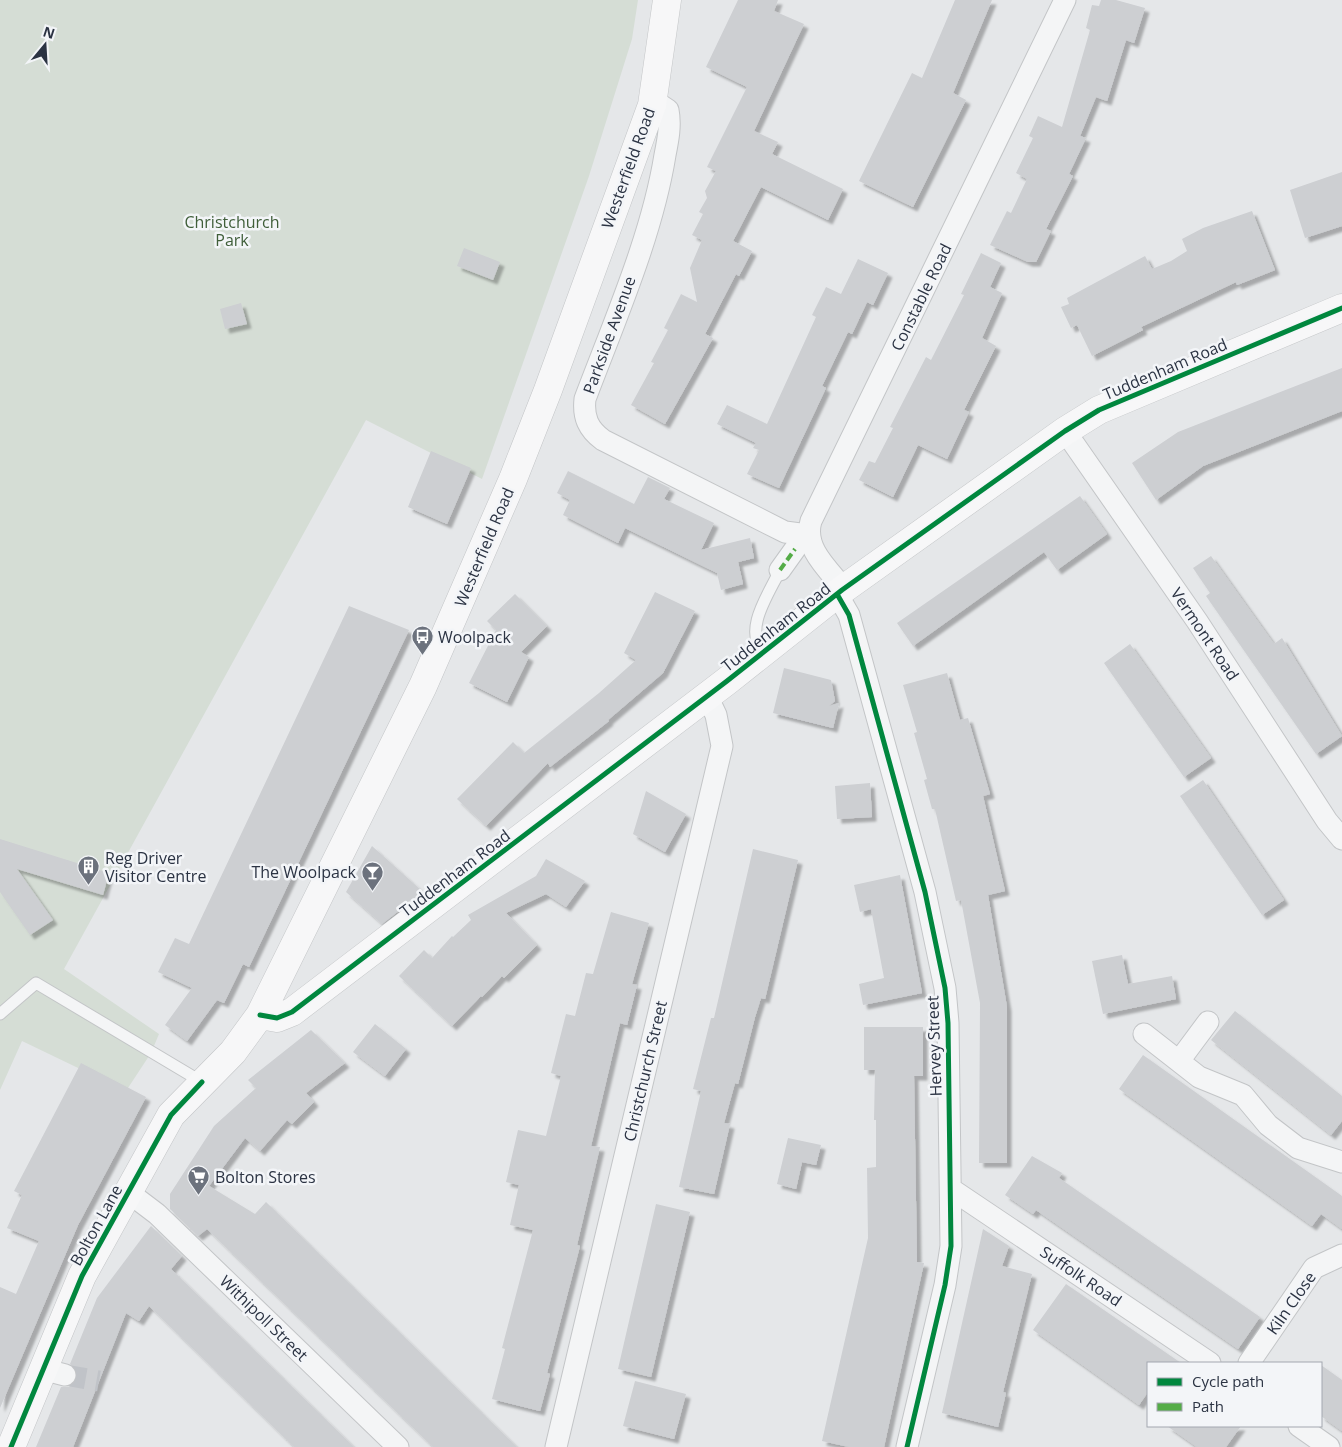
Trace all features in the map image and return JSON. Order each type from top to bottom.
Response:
[{"type":"main road","name":"Westerfield Road","points":[[202,1082],[233,1052],[260,1015],[351,836],[463,598],[548,390],[652,104],[667,0]]},
{"type":"main road","name":"Tuddenham Road","points":[[260,1015],[277,1018],[292,1012],[707,696],[840,591],[1065,431],[1099,410],[1342,308]]},
{"type":"main road","name":"Bolton Lane","points":[[11,1447],[54,1372],[82,1276],[171,1115],[202,1082]]},
{"type":"street","name":"Constable Road","points":[[780,570],[801,542],[1065,0]]},
{"type":"street","name":"Parkside Avenue","points":[[652,104],[662,106],[668,110],[671,121],[661,178],[628,284],[585,399],[584,411],[586,422],[603,440],[785,532],[801,542]]},
{"type":"street","name":"Vermont Road","points":[[1065,431],[1197,621],[1327,821],[1342,839]]},
{"type":"street","points":[[801,542],[811,547],[840,591]]},
{"type":"street","name":"Hervey Street","points":[[840,591],[849,615],[925,892],[937,946],[948,1024],[951,1246],[945,1285],[907,1447]]},
{"type":"street","name":"Christchurch Street","points":[[556,1447],[722,746],[716,715],[707,696]]},
{"type":"street","points":[[1179,1061],[1208,1022]]},
{"type":"street","points":[[1144,1034],[1199,1077],[1243,1095],[1268,1125],[1298,1148],[1342,1162]]},
{"type":"street","name":"Suffolk Road","points":[[951,1188],[1209,1362]]},
{"type":"street","name":"Withipoll Street","points":[[128,1192],[158,1214],[398,1447]]},
{"type":"street","name":"Kiln Close","points":[[1250,1362],[1314,1268],[1342,1255]]},
{"type":"street","points":[[1300,1427],[1329,1447]]},
{"type":"lane","points":[[763,652],[757,644],[755,629],[780,570]]},
{"type":"lane","points":[[0,1014],[36,983],[202,1082]]},
{"type":"green space","name":"Christchurch Park","points":[[0,0],[638,0],[632,39],[589,176],[482,479],[366,420],[64,969],[159,1034],[151,1053],[126,1091],[22,1041],[0,1090]]},
{"type":"building","points":[[738,0],[778,0],[774,11],[804,24],[754,131],[778,142],[772,154],[843,189],[828,220],[761,187],[733,241],[752,251],[739,276],[736,274],[705,334],[713,338],[665,424],[631,405],[654,363],[651,362],[668,330],[664,328],[681,294],[697,302],[690,268],[702,240],[692,235],[703,214],[699,212],[707,198],[705,191],[716,171],[707,167],[747,87],[706,67]]},
{"type":"building","points":[[955,0],[992,0],[953,93],[966,100],[913,207],[859,181],[912,73],[922,78]]},
{"type":"building","points":[[1101,0],[1116,0],[1145,8],[1134,43],[1126,40],[1107,101],[1096,97],[1080,136],[1086,138],[1069,174],[1073,176],[1046,229],[1051,231],[1036,262],[1028,262],[990,245],[1007,211],[1011,213],[1027,179],[1016,173],[1033,138],[1029,136],[1038,116],[1062,127],[1090,30],[1086,28],[1092,5],[1099,6]]},
{"type":"building","points":[[1342,172],[1342,226],[1305,238],[1290,190]]},
{"type":"building","points":[[1252,211],[1275,270],[1237,285],[1236,282],[1141,327],[1143,330],[1092,356],[1077,325],[1071,328],[1061,307],[1069,304],[1067,298],[1145,256],[1152,269],[1171,261],[1187,251],[1182,239],[1203,228]]},
{"type":"building","points":[[464,248],[500,262],[493,280],[457,266]]},
{"type":"building","points":[[981,253],[1001,263],[990,287],[1002,293],[982,338],[996,346],[964,410],[969,412],[947,459],[918,445],[893,497],[859,480],[869,461],[875,463],[893,428],[890,427],[926,357],[931,360],[964,295],[961,294]]},
{"type":"building","points":[[858,259],[888,273],[873,305],[867,302],[852,334],[848,332],[822,386],[826,388],[779,488],[747,474],[759,450],[753,448],[756,443],[717,424],[727,405],[767,424],[816,317],[812,315],[826,287],[841,294]]},
{"type":"building","points":[[241,303],[247,324],[225,329],[220,309]]},
{"type":"building","points":[[1342,368],[1342,411],[1203,466],[1156,500],[1132,463],[1178,432]]},
{"type":"building","points":[[431,451],[471,468],[447,524],[408,507]]},
{"type":"building","points":[[568,471],[634,504],[648,477],[670,488],[664,499],[714,523],[701,550],[750,538],[754,558],[738,562],[743,584],[721,590],[717,573],[625,528],[618,543],[563,515],[570,500],[557,493]]},
{"type":"building","points":[[1080,496],[1107,534],[1057,570],[1044,552],[913,646],[897,623]]},
{"type":"building","points":[[1211,556],[1274,644],[1282,638],[1342,736],[1316,754],[1206,596],[1210,593],[1193,568]]},
{"type":"building","points":[[655,592],[695,611],[663,673],[609,721],[550,767],[548,763],[486,826],[457,799],[513,742],[524,753],[599,693],[636,660],[624,653]]},
{"type":"building","points":[[515,594],[547,626],[521,652],[529,657],[507,702],[469,683],[496,630],[487,621]]},
{"type":"building","points":[[349,606],[409,630],[249,967],[243,964],[224,1003],[217,1000],[187,1041],[165,1025],[192,988],[158,972],[175,938],[189,944]]},
{"type":"building","points":[[1130,644],[1211,758],[1184,777],[1104,663]]},
{"type":"building","points":[[784,668],[831,680],[835,701],[829,706],[839,703],[833,728],[773,713]]},
{"type":"building","points":[[947,673],[960,720],[968,718],[990,794],[983,796],[1005,891],[988,895],[1007,1007],[1007,1163],[979,1163],[980,1003],[961,900],[956,901],[935,809],[932,809],[924,780],[927,779],[914,733],[917,732],[903,685]]},
{"type":"building","points":[[1203,780],[1284,900],[1262,915],[1180,796]]},
{"type":"building","points":[[870,783],[872,817],[837,819],[835,786]]},
{"type":"building","points":[[646,791],[686,814],[665,852],[633,834]]},
{"type":"building","name":"Reg Driver Visitor Centre","points":[[0,839],[109,873],[103,895],[17,869],[53,920],[30,935],[0,892]]},
{"type":"building","points":[[372,846],[423,892],[382,924],[346,892]]},
{"type":"building","points":[[753,849],[798,860],[765,999],[761,998],[738,1084],[735,1083],[724,1123],[730,1124],[714,1194],[679,1187],[701,1091],[693,1089],[711,1018],[714,1018]]},
{"type":"building","points":[[546,859],[585,881],[566,907],[546,894],[506,913],[537,945],[504,978],[502,976],[481,996],[452,1026],[399,976],[424,950],[432,958],[452,936],[471,920],[468,915],[536,876]]},
{"type":"building","points":[[900,875],[922,993],[863,1005],[859,984],[884,978],[871,909],[860,912],[854,885]]},
{"type":"building","points":[[611,912],[649,923],[632,984],[637,985],[627,1025],[620,1023],[591,1146],[600,1147],[577,1245],[580,1246],[547,1373],[550,1374],[540,1411],[492,1399],[505,1349],[502,1348],[533,1230],[510,1225],[519,1185],[506,1182],[518,1130],[546,1136],[561,1076],[551,1073],[566,1014],[575,1016],[586,973],[593,974]]},
{"type":"building","points":[[1122,955],[1128,984],[1172,976],[1176,999],[1103,1014],[1092,961]]},
{"type":"building","points":[[1235,1011],[1342,1096],[1342,1121],[1331,1135],[1211,1040]]},
{"type":"building","points":[[375,1024],[406,1049],[385,1076],[353,1052]]},
{"type":"building","points":[[864,1027],[923,1027],[923,1076],[914,1076],[917,1262],[924,1263],[884,1447],[849,1447],[822,1441],[868,1238],[867,1168],[876,1167],[876,1120],[874,1120],[875,1070],[864,1070]]},
{"type":"building","points":[[311,1030],[345,1063],[306,1093],[314,1102],[292,1124],[287,1120],[260,1151],[245,1138],[209,1186],[255,1214],[266,1202],[517,1447],[433,1447],[207,1229],[198,1236],[170,1209],[170,1194],[214,1126],[256,1088],[248,1080]]},
{"type":"building","points":[[1143,1055],[1342,1196],[1342,1229],[1321,1214],[1312,1226],[1119,1089]]},
{"type":"building","points":[[81,1063],[146,1097],[78,1225],[0,1408],[0,1287],[16,1294],[39,1241],[7,1228],[22,1195],[14,1191]]},
{"type":"building","points":[[788,1138],[821,1145],[816,1165],[802,1162],[796,1189],[777,1184]]},
{"type":"building","points":[[1032,1156],[1062,1173],[1059,1178],[1260,1317],[1238,1349],[1036,1210],[1033,1214],[1005,1195]]},
{"type":"building","points":[[656,1204],[690,1212],[651,1377],[618,1369]]},
{"type":"building","points":[[151,1226],[182,1256],[171,1269],[354,1447],[294,1447],[149,1306],[139,1321],[126,1313],[73,1447],[36,1447],[61,1387],[69,1387],[77,1379],[77,1371],[70,1364],[97,1298]]},
{"type":"building","points":[[983,1229],[1009,1246],[1002,1266],[1032,1274],[1003,1392],[1006,1393],[998,1427],[942,1413]]},
{"type":"building","points":[[1066,1284],[1180,1362],[1147,1362],[1147,1393],[1139,1405],[1033,1330]]},
{"type":"building","points":[[1322,1366],[1342,1380],[1342,1431],[1322,1417]]},
{"type":"building","points":[[635,1381],[686,1394],[674,1439],[623,1426]]},
{"type":"building","points":[[1168,1427],[1240,1427],[1226,1447],[1197,1447]]},
{"type":"tunnel","points":[[65,1375],[99,1381]]},
{"type":"marked path","points":[[780,570],[795,549]]},
{"type":"cycle path","points":[[260,1015],[277,1018],[292,1012],[727,681],[842,590],[1065,431],[1099,410],[1342,308]]},
{"type":"cycle path","points":[[837,594],[849,615],[925,892],[945,988],[948,1023],[951,1246],[945,1285],[907,1447]]},
{"type":"cycle path","points":[[11,1447],[82,1276],[171,1115],[202,1082]]},
{"type":"place","name":"Woolpack","points":[[422,656]]},
{"type":"place","name":"Reg Driver Visitor Centre","points":[[89,886]]},
{"type":"place","name":"The Woolpack","points":[[372,891]]},
{"type":"place","name":"Bolton Stores","points":[[199,1196]]}]
